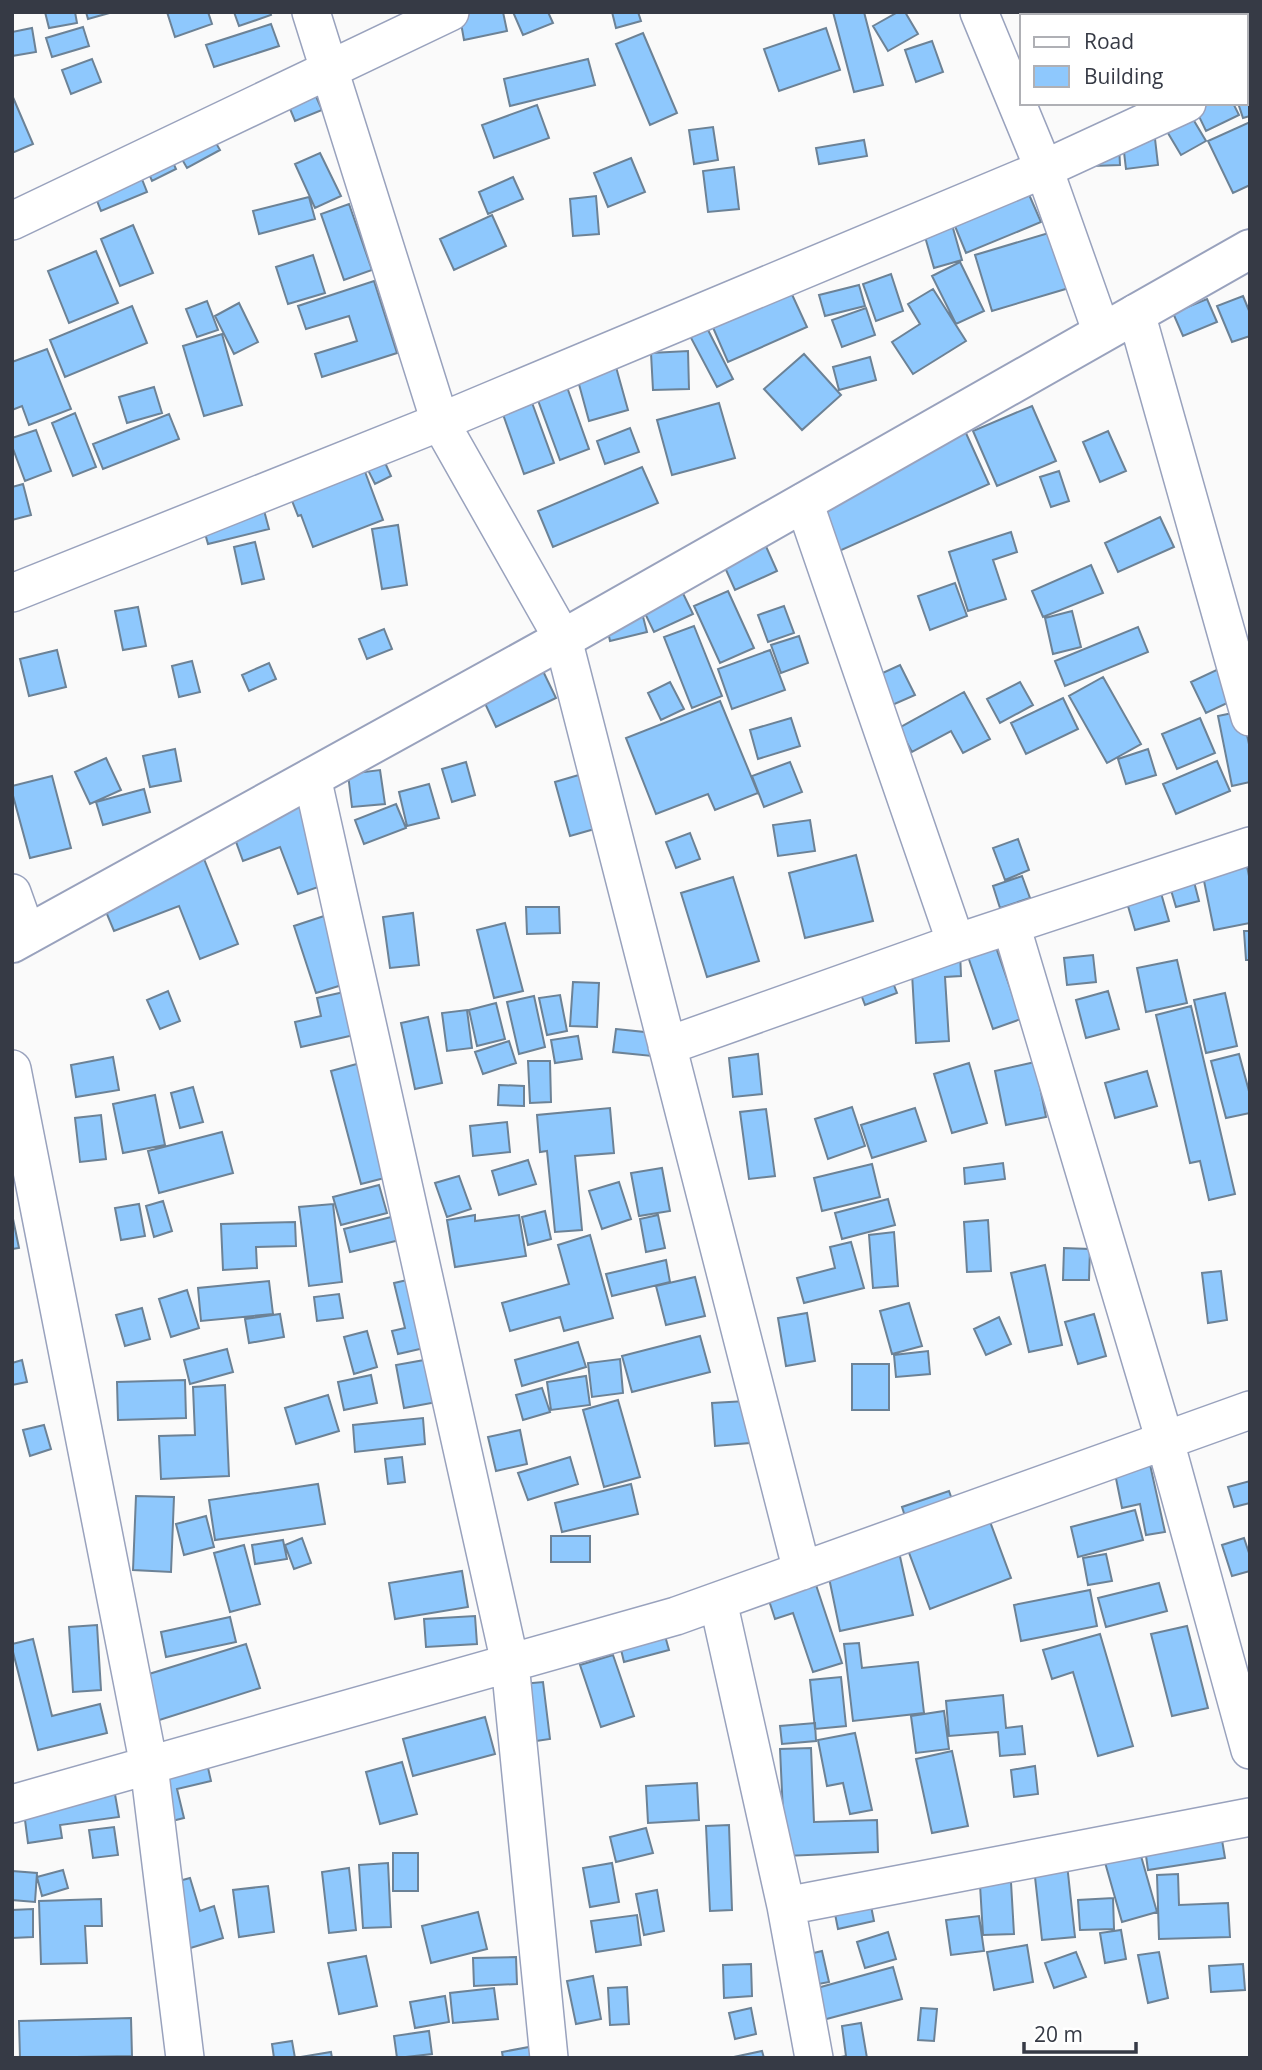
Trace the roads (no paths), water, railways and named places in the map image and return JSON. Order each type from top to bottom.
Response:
[{"type":"street","points":[[311,12],[440,422],[563,639],[802,1571]]},
{"type":"street","points":[[12,221],[450,12]]},
{"type":"street","points":[[979,12],[1044,169],[1102,333]]},
{"type":"street","points":[[12,593],[440,422],[1044,169],[1183,105]]},
{"type":"street","points":[[12,894],[19,939],[563,639],[1250,249]]},
{"type":"street","points":[[1136,313],[1250,717]]},
{"type":"street","points":[[804,502],[956,943]]},
{"type":"street","points":[[312,777],[510,1663],[549,2058]]},
{"type":"street","points":[[667,1046],[956,943],[1250,846]]},
{"type":"street","points":[[1011,925],[1165,1441],[1250,1750]]},
{"type":"street","points":[[12,1069],[149,1766],[185,2058]]},
{"type":"street","points":[[12,1804],[676,1616],[1250,1410]]},
{"type":"street","points":[[718,1601],[786,1906],[814,2058]]},
{"type":"street","points":[[786,1906],[1250,1817]]}]
